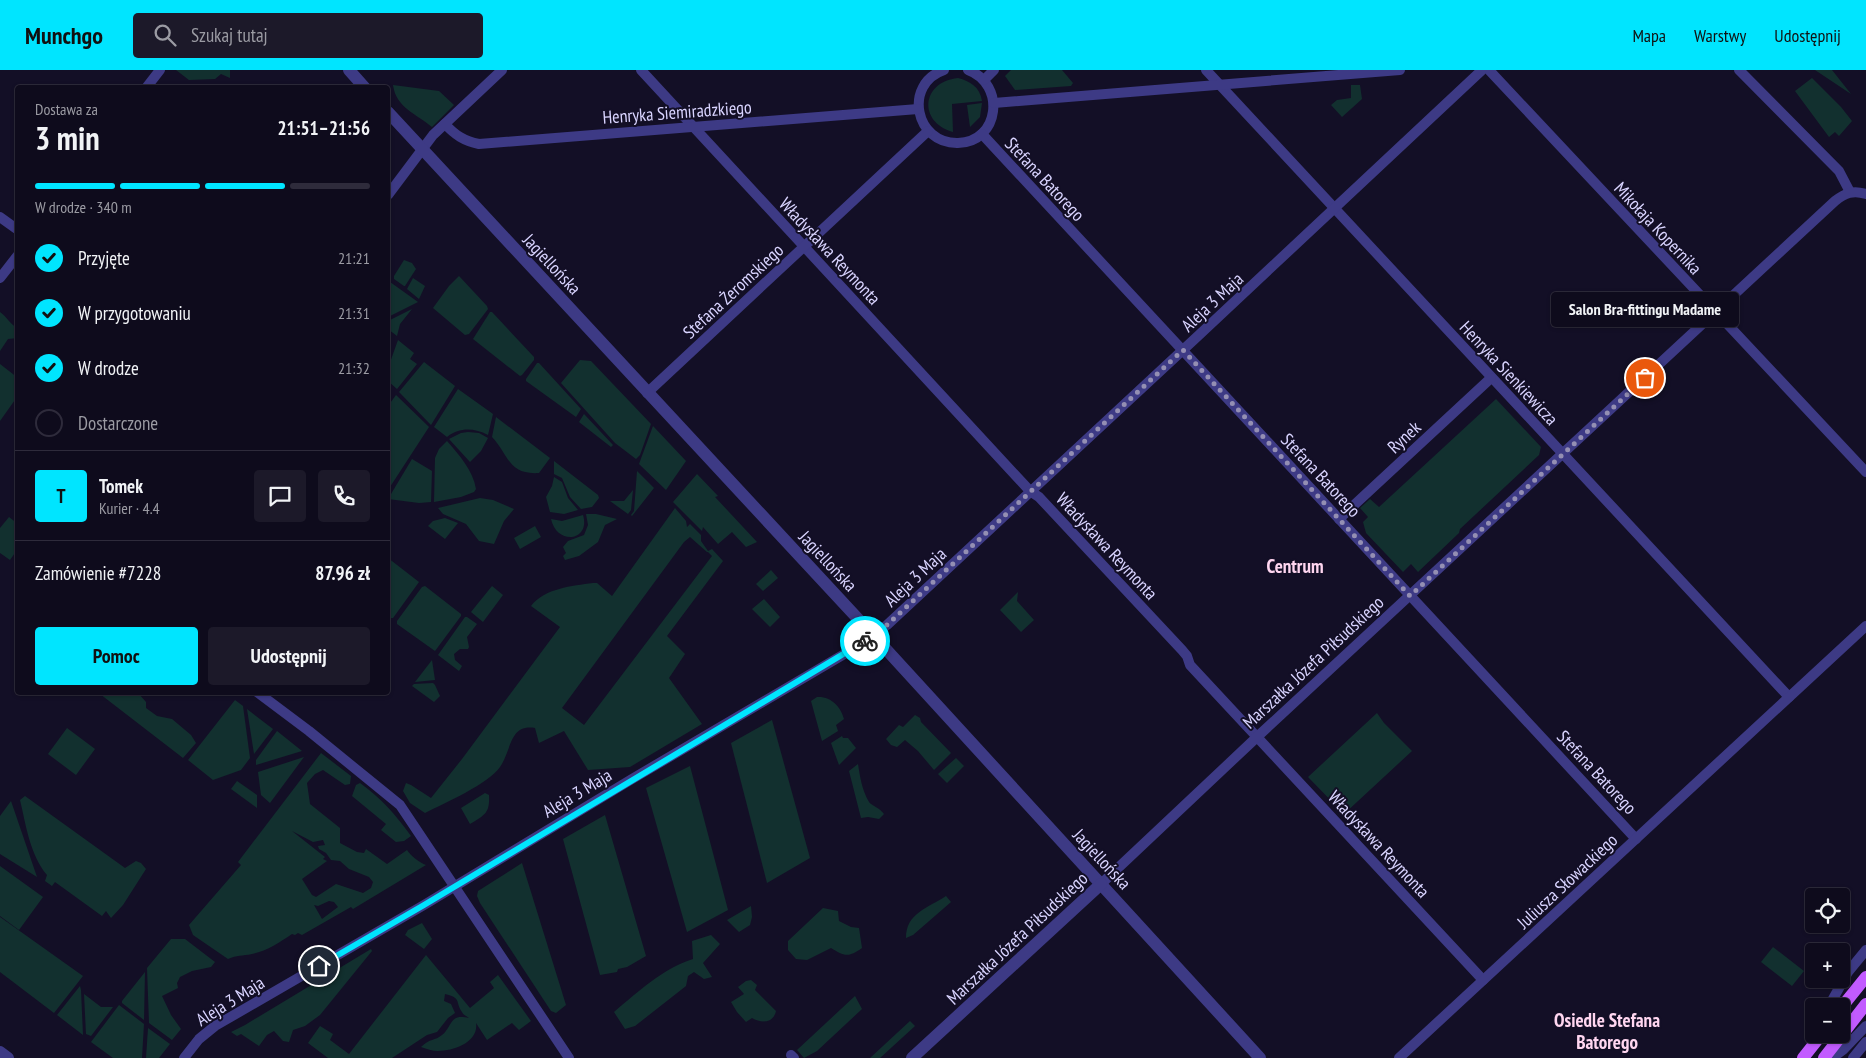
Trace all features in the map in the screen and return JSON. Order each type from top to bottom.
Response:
[{"type":"main road","points":[[1849,998],[1866,977]]},
{"type":"main road","points":[[1824,1058],[1866,1004]]},
{"type":"main road","points":[[1805,1055],[1815,1043]]},
{"type":"street","points":[[148,85],[160,70]]},
{"type":"street","points":[[349,70],[362,85]]},
{"type":"street","points":[[390,192],[422,150],[445,124],[502,70]]},
{"type":"street","name":"Władysława Reymonta","points":[[641,70],[1030,491],[1039,497],[1182,650],[1187,656],[1190,665],[1483,980]]},
{"type":"street","points":[[944,70],[927,74],[919,98],[918,109],[928,132],[938,139],[949,143],[972,140],[982,134],[991,120],[994,103],[991,90],[984,80],[968,70]]},
{"type":"street","points":[[984,80],[994,70]]},
{"type":"street","name":"Henryka Sienkiewicza","points":[[1206,70],[1789,697]]},
{"type":"street","points":[[994,103],[1400,70]]},
{"type":"street","name":"Aleja 3 Maja","points":[[184,1058],[199,1039],[215,1026],[454,886],[887,625],[1482,70]]},
{"type":"street","name":"Mikołaja Kopernika","points":[[1489,70],[1866,472]]},
{"type":"street","points":[[1739,70],[1839,172],[1850,192],[1866,194]]},
{"type":"street","name":"Henryka Siemiradzkiego","points":[[445,124],[459,137],[479,144],[918,109]]},
{"type":"street","name":"Jagiellońska","points":[[390,114],[873,635],[1260,1058]]},
{"type":"street","name":"Stefana Żeromskiego","points":[[647,393],[928,132]]},
{"type":"street","name":"Stefana Batorego","points":[[982,134],[1636,839]]},
{"type":"street","name":"Marszałka Józefa Piłsudskiego","points":[[912,1058],[1835,201],[1850,192]]},
{"type":"street","points":[[0,217],[15,228]]},
{"type":"street","points":[[0,278],[15,259]]},
{"type":"street","name":"Rynek","points":[[1339,519],[1491,378]]},
{"type":"street","name":"Juliusza Słowackiego","points":[[1399,1058],[1866,626]]},
{"type":"street","points":[[260,695],[310,732],[400,805],[569,1058]]},
{"type":"street","points":[[1833,998],[1848,972],[1866,950]]},
{"type":"street","points":[[1832,1058],[1866,1026]]},
{"type":"street","points":[[1853,1058],[1866,1042]]},
{"type":"street","points":[[1805,1055],[1811,1043]]},
{"type":"street","points":[[0,1052],[8,1058]]},
{"type":"green space","points":[[176,70],[230,70],[230,78],[221,74],[215,79],[189,80]]},
{"type":"green space","points":[[1011,70],[1062,70],[1073,83],[1071,86],[1015,90],[1005,76]]},
{"type":"green space","points":[[1815,70],[1832,70],[1851,94]]},
{"type":"green space","points":[[958,78],[974,85],[982,101],[952,104],[953,132],[942,127],[934,120],[929,112],[928,103],[931,94],[937,87],[946,81]]},
{"type":"green space","points":[[1812,78],[1852,121],[1839,136],[1835,132],[1829,137],[1795,91]]},
{"type":"green space","points":[[393,85],[439,91],[454,105],[432,127],[403,105],[395,93]]},
{"type":"green space","points":[[1351,85],[1360,85],[1362,99],[1342,117],[1331,105],[1337,100],[1351,98]]},
{"type":"green space","points":[[982,103],[980,117],[970,127],[967,105]]},
{"type":"green space","points":[[404,260],[412,263],[416,269],[405,286],[394,279]]},
{"type":"green space","points":[[459,276],[488,309],[469,334],[465,335],[433,308]]},
{"type":"green space","points":[[413,278],[425,286],[419,299],[407,289]]},
{"type":"green space","points":[[390,282],[418,302],[390,316]]},
{"type":"green space","points":[[412,309],[400,324],[397,336],[390,331],[390,320]]},
{"type":"green space","points":[[0,312],[15,327],[15,338],[8,339],[0,351]]},
{"type":"green space","points":[[490,312],[534,357],[534,360],[520,376],[473,339]]},
{"type":"green space","points":[[398,340],[414,353],[410,359],[417,364],[397,389],[390,383],[390,362]]},
{"type":"green space","points":[[580,360],[591,361],[651,424],[640,455],[636,459],[615,443],[561,383]]},
{"type":"green space","points":[[424,362],[455,386],[431,425],[399,392]]},
{"type":"green space","points":[[537,363],[581,409],[576,417],[526,381]]},
{"type":"green space","points":[[0,364],[15,376],[15,400],[0,421]]},
{"type":"green space","points":[[458,389],[493,414],[488,435],[478,431],[462,430],[447,437],[434,427]]},
{"type":"green space","points":[[396,395],[429,427],[390,487],[390,403]]},
{"type":"green space","points":[[1496,399],[1541,447],[1539,455],[1460,529],[1459,533],[1418,572],[1411,564],[1403,572],[1366,533],[1363,522],[1368,517],[1360,508],[1370,499],[1379,507]]},
{"type":"green space","points":[[584,414],[613,445],[611,447],[579,422]]},
{"type":"green space","points":[[496,417],[550,458],[539,473],[521,471],[510,462],[492,437]]},
{"type":"green space","points":[[653,426],[686,461],[666,490],[639,464]]},
{"type":"green space","points":[[468,432],[479,433],[488,438],[481,451],[470,462],[449,439]]},
{"type":"green space","points":[[447,441],[469,469],[476,489],[474,492],[461,497],[434,502],[435,458],[439,449]]},
{"type":"green space","points":[[412,459],[432,471],[431,502],[419,503],[390,499],[390,496]]},
{"type":"green space","points":[[554,461],[598,495],[599,498],[592,507],[581,509],[570,497],[562,478],[554,474]]},
{"type":"green space","points":[[637,471],[654,488],[632,516],[634,511]]},
{"type":"green space","points":[[697,474],[718,496],[715,497],[757,542],[746,547],[732,532],[718,544],[703,527],[702,531],[673,502]]},
{"type":"green space","points":[[554,477],[562,482],[568,498],[578,510],[564,514],[550,512],[546,497]]},
{"type":"green space","points":[[633,490],[631,510],[628,514],[610,501],[624,501]]},
{"type":"green space","points":[[480,498],[493,500],[514,509],[504,521],[494,544],[479,541],[466,524],[443,514],[438,508]]},
{"type":"green space","points":[[675,508],[686,521],[687,527],[690,524],[701,535],[701,541],[708,551],[712,549],[723,561],[667,636],[685,654],[669,678],[702,724],[630,767],[588,770],[564,731],[539,743],[535,728],[527,728],[520,730],[516,734],[500,767],[486,780],[425,813],[410,803],[403,791],[406,783],[431,798],[560,627],[531,606],[544,595],[576,585],[597,583],[612,596]],"holes":[[[690,537],[712,556],[584,725],[562,708],[684,542]]]},
{"type":"green space","points":[[586,514],[596,514],[617,519],[605,525],[598,542],[579,556],[565,560],[563,556],[566,553],[563,547],[568,541],[584,535],[588,525]]},
{"type":"green space","points":[[583,515],[584,524],[582,530],[578,535],[572,537],[560,533],[554,528],[551,519],[562,521]]},
{"type":"green space","points":[[9,517],[15,522],[15,553],[10,560],[0,553],[0,528]]},
{"type":"green space","points":[[445,518],[458,523],[445,539],[428,526],[433,521]]},
{"type":"green space","points":[[535,526],[541,537],[520,549],[514,538]]},
{"type":"green space","points":[[390,560],[419,582],[393,618],[391,618]]},
{"type":"green space","points":[[771,570],[778,578],[763,591],[756,584]]},
{"type":"green space","points":[[425,586],[461,614],[435,651],[397,624],[397,621],[422,587]]},
{"type":"green space","points":[[492,586],[503,595],[483,622],[471,612]]},
{"type":"green space","points":[[1018,592],[1017,601],[1034,620],[1021,632],[1000,610]]},
{"type":"green space","points":[[764,599],[780,617],[770,627],[752,609]]},
{"type":"green space","points":[[465,617],[477,624],[467,637],[468,649],[460,649],[454,654],[455,660],[462,666],[459,671],[438,655]]},
{"type":"green space","points":[[432,660],[435,680],[415,682]]},
{"type":"green space","points":[[433,683],[440,696],[434,702],[412,686],[414,684]]},
{"type":"green space","points":[[101,695],[140,695],[146,702],[146,708],[157,716],[172,719],[191,735],[196,743],[183,758]]},
{"type":"green space","points":[[817,697],[827,698],[835,703],[844,719],[836,725],[838,731],[822,741],[811,701]]},
{"type":"green space","points":[[235,700],[243,706],[250,758],[241,770],[213,780],[188,760]]},
{"type":"green space","points":[[247,709],[273,729],[254,754]]},
{"type":"green space","points":[[1377,713],[1384,723],[1412,751],[1344,814],[1308,777]]},
{"type":"green space","points":[[915,715],[920,718],[921,722],[951,753],[934,770],[918,751],[905,740],[897,747],[891,745],[886,739],[899,725],[903,727]]},
{"type":"green space","points":[[772,720],[810,858],[767,883],[731,743]]},
{"type":"green space","points":[[67,728],[95,749],[76,775],[48,754]]},
{"type":"green space","points":[[277,731],[302,751],[256,765],[256,760]]},
{"type":"green space","points":[[842,736],[843,738],[848,738],[856,748],[839,765],[831,743]]},
{"type":"green space","points":[[321,753],[351,776],[350,784],[345,785],[323,770],[315,774],[307,783],[310,804],[340,828],[340,843],[357,852],[364,853],[366,849],[387,864],[407,850],[415,859],[426,865],[353,909],[351,907],[302,935],[298,933],[292,934],[263,951],[228,959],[193,935],[189,925],[241,865],[238,862]],"holes":[[[292,831],[313,842],[323,840],[325,845],[318,846],[319,849],[326,853],[331,860],[340,861],[349,869],[369,877],[373,882],[371,888],[363,893],[336,884],[316,897],[312,895],[302,879],[327,861],[323,859],[325,857]],[[329,901],[334,902],[338,907],[322,919],[314,905],[318,906]]]},
{"type":"green space","points":[[304,757],[270,803],[261,795],[258,772]]},
{"type":"green space","points":[[956,758],[964,766],[947,783],[938,774]]},
{"type":"green space","points":[[858,764],[862,783],[870,803],[884,814],[879,819],[861,818],[849,771]]},
{"type":"green space","points":[[690,766],[728,910],[687,932],[646,788]]},
{"type":"green space","points":[[237,781],[257,795],[257,808],[231,789]]},
{"type":"green space","points":[[360,783],[388,807],[411,836],[404,841],[396,842],[381,830],[386,824],[352,796],[356,785]]},
{"type":"green space","points":[[485,793],[489,795],[489,806],[486,813],[470,824],[461,808]]},
{"type":"green space","points":[[25,796],[125,868],[136,861],[141,863],[146,869],[123,905],[111,918],[106,911],[102,916],[55,882],[52,886],[45,881],[47,875],[36,858],[20,800]]},
{"type":"green space","points":[[11,801],[37,877],[0,854],[0,816]]},
{"type":"green space","points":[[605,815],[646,956],[627,967],[618,969],[617,972],[600,975],[563,839]]},
{"type":"green space","points":[[522,863],[566,1005],[556,1013],[551,1011],[477,896],[478,891]]},
{"type":"green space","points":[[0,866],[43,897],[19,930],[0,916]]},
{"type":"green space","points":[[946,896],[951,902],[913,935],[906,938],[907,930],[914,917]]},
{"type":"green space","points":[[751,906],[752,917],[750,925],[739,932],[727,920]]},
{"type":"green space","points":[[823,908],[838,911],[839,921],[851,927],[859,928],[862,948],[846,955],[831,948],[807,960],[796,959],[788,950],[788,941]]},
{"type":"green space","points":[[0,917],[83,976],[54,1013],[0,972]]},
{"type":"green space","points":[[422,923],[432,939],[424,949],[405,935],[408,930]]},
{"type":"green space","points":[[711,935],[720,944],[703,963],[712,977],[704,979],[694,972],[688,976],[686,986],[635,1026],[625,1029],[614,1012],[661,975],[693,959],[692,941]]},
{"type":"green space","points":[[171,939],[185,939],[215,962],[211,967],[192,971],[180,977],[177,983],[178,988],[162,996],[171,1015],[181,1029],[172,1040],[149,1023],[147,968]]},
{"type":"green space","points":[[1773,947],[1804,971],[1792,986],[1761,962]]},
{"type":"green space","points":[[371,949],[372,951],[320,1015],[305,1026],[293,1030],[289,1042],[283,1041],[274,1031],[267,1035],[259,1046],[241,1034],[237,1036],[231,1032],[245,1025]]},
{"type":"green space","points":[[426,955],[470,1008],[494,988],[490,982],[498,975],[531,1021],[519,1030],[512,1023],[487,1040],[476,1023],[474,1035],[470,1040],[458,1047],[438,1051],[421,1047],[442,1035],[452,1021],[458,1017],[469,1018],[460,1009],[454,997],[445,994],[444,1001],[451,1004],[455,1013],[448,1018],[437,1032],[427,1035],[392,1058],[328,1058],[308,1043],[320,1026],[333,1034],[330,1040],[349,1054]]},
{"type":"green space","points":[[145,972],[144,1020],[122,1003],[122,1001]]},
{"type":"green space","points":[[751,980],[757,985],[755,990],[776,1011],[769,1020],[759,1021],[752,1018],[746,1022],[731,1002],[744,994],[738,987]]},
{"type":"green space","points":[[80,986],[81,990],[83,1035],[57,1015]]},
{"type":"green space","points":[[84,994],[101,1007],[113,1007],[91,1036],[86,1034]]},
{"type":"green space","points":[[855,996],[862,1009],[817,1051],[804,1058],[797,1050]]},
{"type":"green space","points":[[119,1005],[144,1024],[142,1058],[113,1058],[91,1042]]},
{"type":"green space","points":[[910,1021],[915,1026],[880,1058],[870,1058]]},
{"type":"green space","points":[[148,1028],[170,1044],[159,1058],[146,1058]]},
{"type":"way so far","points":[[865,641],[887,625],[1183,350],[1410,596],[1645,378]]},
{"type":"place","name":"Salon Bra-fittingu Madame","points":[[1645,378]]},
{"type":"district","name":"Centrum","points":[[1295,566]]},
{"type":"district","name":"Osiedle Stefana Batorego","points":[[1607,1031]]},
{"type":"route","points":[[319,966],[865,641]]}]
